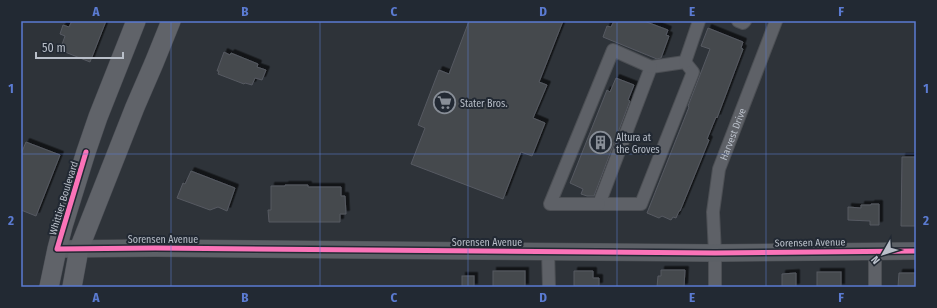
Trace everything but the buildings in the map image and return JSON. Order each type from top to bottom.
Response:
[{"type":"main road","name":"Whittier Boulevard","points":[[49,287],[57,249],[86,152],[98,117],[136,21]]},
{"type":"main road","points":[[72,287],[79,249],[135,107],[171,21]]},
{"type":"street","points":[[685,62],[699,21]]},
{"type":"street","points":[[738,21],[743,23],[745,21]]},
{"type":"street","name":"Harvest Drive","points":[[715,287],[713,212],[719,169],[774,22]]},
{"type":"street","points":[[613,50],[651,67],[685,62],[693,72],[641,204],[550,204],[613,50]]},
{"type":"street","points":[[599,204],[651,67]]},
{"type":"street","name":"Sorensen Avenue","points":[[57,249],[155,248],[715,253],[875,250],[916,251]]},
{"type":"street","points":[[875,250],[875,287]]},
{"type":"street","points":[[548,251],[549,287]]},
{"type":"cycle path","points":[[86,152],[57,249],[155,248],[715,253],[916,251]]},
{"type":"place","name":"Stater Bros.","points":[[444,103]]},
{"type":"place","name":"Altura at the Groves","points":[[601,143]]}]
